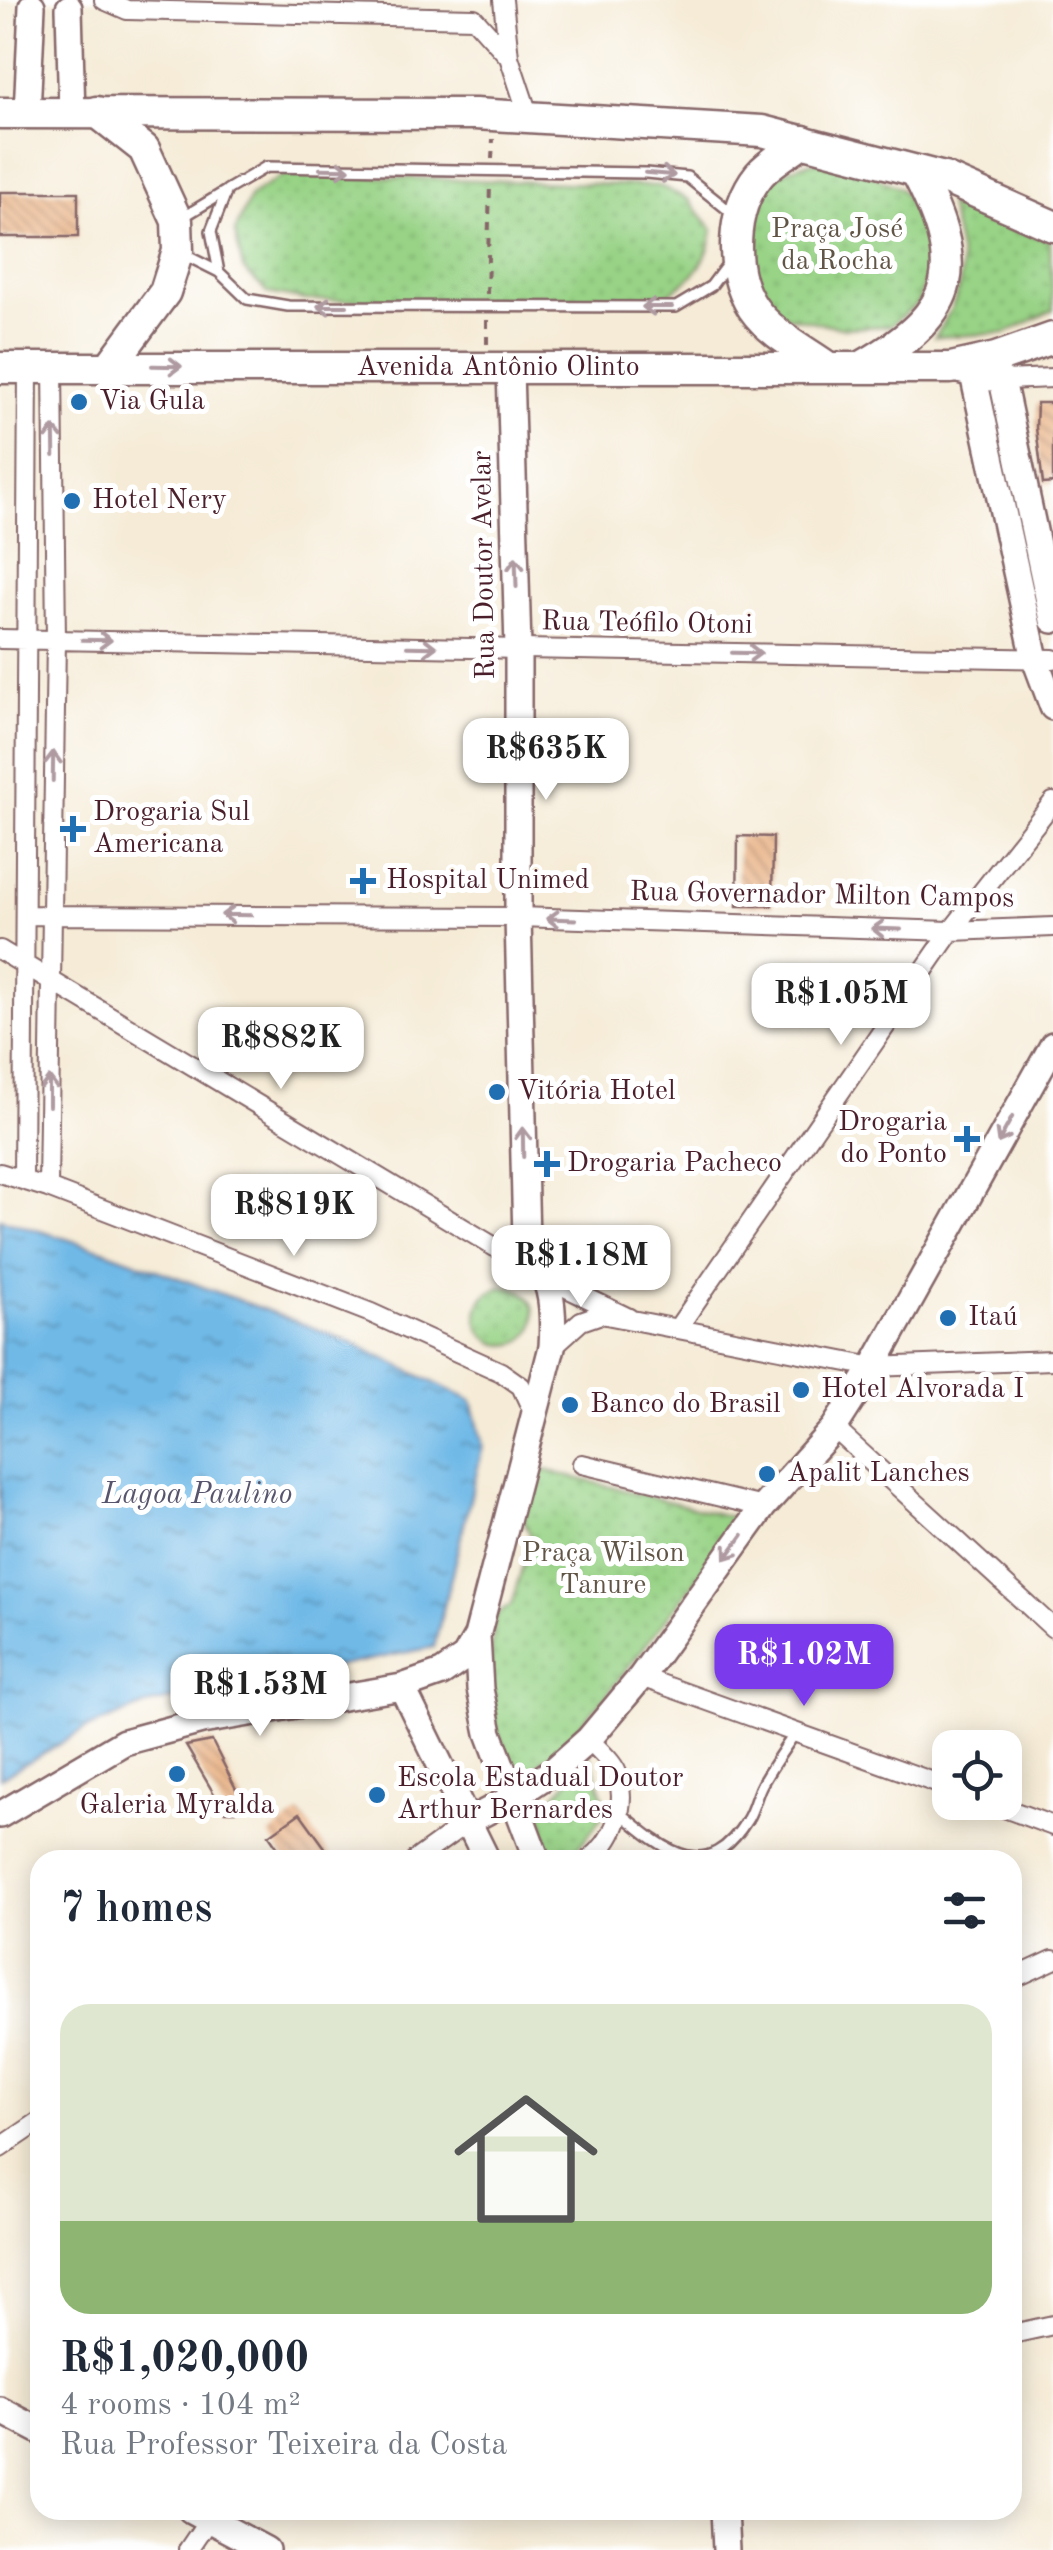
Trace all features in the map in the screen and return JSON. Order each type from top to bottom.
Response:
[{"type":"main road","points":[[85,113],[76,4],[44,10],[28,3],[13,113],[494,116],[762,131],[944,178],[1053,226]]},
{"type":"main road","points":[[85,113],[144,149],[177,236],[165,292],[110,365]]},
{"type":"main road","points":[[803,142],[760,174],[742,204],[736,242],[752,307],[781,336],[826,366]]},
{"type":"main road","points":[[862,367],[900,345],[926,319],[946,287],[948,252],[932,200],[916,171]]},
{"type":"main road","points":[[980,370],[1053,338]]},
{"type":"main road","name":"Avenida Antônio Olinto","points":[[27,368],[826,366],[980,370]]},
{"type":"main road","name":"Rua Doutor Avelar","points":[[498,369],[518,648],[518,917],[526,1240],[550,1280]]},
{"type":"main road","points":[[980,370],[1053,620]]},
{"type":"main road","points":[[980,370],[1053,706]]},
{"type":"main road","points":[[469,1820],[553,1771],[590,1739],[764,1507],[834,1428],[1053,1044]]},
{"type":"main road","points":[[0,1814],[124,1742],[202,1721],[402,1687],[442,1673],[465,1657],[477,1636],[552,1348],[550,1280]]},
{"type":"main road","points":[[477,1636],[488,1733],[534,1850]]},
{"type":"main road","points":[[402,1687],[482,1850]]},
{"type":"main road","points":[[0,2410],[30,2426]]},
{"type":"main road","points":[[217,2520],[266,2550]]},
{"type":"main road","points":[[724,2520],[726,2550]]},
{"type":"street","points":[[104,0],[127,10],[474,18],[509,57]]},
{"type":"street","points":[[503,0],[509,57],[529,118]]},
{"type":"street","points":[[23,1180],[27,368]]},
{"type":"street","points":[[27,368],[56,640],[48,1188]]},
{"type":"street","name":"Avenida Antônio Olinto","points":[[980,370],[1053,378]]},
{"type":"street","name":"Rua Teófilo Otoni","points":[[0,639],[1044,659]]},
{"type":"street","points":[[677,1329],[951,930],[1053,802]]},
{"type":"street","name":"Rua Governador Milton Campos","points":[[25,914],[518,917],[951,930],[1053,926]]},
{"type":"street","points":[[0,950],[550,1280],[629,1318]]},
{"type":"street","points":[[0,1173],[371,1313],[501,1372],[521,1386],[534,1414]]},
{"type":"street","points":[[552,1348],[581,1320],[601,1314],[872,1367],[1053,1360]]},
{"type":"street","points":[[834,1428],[1053,1628]]},
{"type":"street","points":[[582,1464],[764,1507]]},
{"type":"street","points":[[640,1677],[932,1781]]},
{"type":"street","points":[[590,1739],[618,1773],[622,1814],[600,1850]]},
{"type":"street","points":[[1022,1815],[1053,1826]]},
{"type":"street","points":[[428,1850],[469,1820]]},
{"type":"street","points":[[1022,1975],[1053,1960]]},
{"type":"street","points":[[0,2148],[30,2127]]},
{"type":"street","points":[[1022,2332],[1053,2325]]},
{"type":"street","points":[[188,2550],[202,2520]]},
{"type":"lane","points":[[266,167],[646,172],[687,177],[731,210],[736,242],[710,286],[676,307],[288,306],[247,299],[177,236],[227,190],[266,167]]},
{"type":"lane","points":[[219,272],[211,231],[227,190]]},
{"type":"lane","points":[[720,1850],[742,1828],[761,1786],[796,1732]]},
{"type":"lane","points":[[622,1814],[671,1850]]},
{"type":"path","points":[[494,116],[487,306],[498,369]]},
{"type":"green space","name":"Praça José da Rocha","points":[[820,161],[862,170],[901,189],[922,222],[932,258],[918,303],[890,326],[845,328],[781,315],[755,286],[755,222],[765,189],[777,176]]},
{"type":"green space","points":[[286,174],[660,186],[688,199],[713,230],[706,255],[695,273],[657,301],[306,300],[268,293],[243,269],[235,232],[251,195]]},
{"type":"green space","points":[[948,204],[1009,229],[1050,240],[1053,310],[1006,333],[935,337],[955,300],[961,273]]},
{"type":"green space","points":[[506,1287],[527,1295],[535,1316],[527,1337],[506,1345],[485,1337],[477,1316],[485,1295]]},
{"type":"green space","name":"Praça Wilson Tanure","points":[[540,1469],[743,1520],[606,1696],[562,1745],[517,1780],[496,1728],[490,1664],[495,1616],[511,1605],[531,1537],[524,1520]]},
{"type":"green space","points":[[590,1755],[607,1809],[576,1849],[548,1850],[541,1812]]},
{"type":"water","name":"Lagoa Paulino","points":[[0,1219],[103,1250],[346,1340],[472,1401],[483,1446],[434,1647],[146,1705],[86,1729],[0,1778]]},
{"type":"building","points":[[0,192],[78,192],[78,237],[0,237]]},
{"type":"building","points":[[1037,403],[1053,403],[1053,483],[1043,484]]},
{"type":"building","points":[[738,836],[773,837],[772,906],[737,906]]},
{"type":"building","points":[[212,1741],[242,1801],[235,1811],[224,1811],[186,1746]]},
{"type":"building","points":[[300,1813],[327,1850],[279,1850],[269,1835]]},
{"type":"place","name":"Via Gula","points":[[79,402]]},
{"type":"place","name":"Hotel Nery","points":[[72,501]]},
{"type":"place","name":"Drogaria Sul Americana","points":[[73,829]]},
{"type":"place","name":"Hospital Unimed","points":[[363,881]]},
{"type":"place","name":"Vitória Hotel","points":[[497,1092]]},
{"type":"place","name":"Drogaria do Ponto","points":[[967,1139]]},
{"type":"place","name":"Drogaria Pacheco","points":[[547,1164]]},
{"type":"place","name":"Itaú","points":[[948,1318]]},
{"type":"place","name":"Hotel Alvorada I","points":[[801,1390]]},
{"type":"place","name":"Banco do Brasil","points":[[570,1405]]},
{"type":"place","name":"Apalit Lanches","points":[[767,1474]]},
{"type":"place","name":"Galeria Myralda","points":[[177,1774]]},
{"type":"place","name":"Escola Estadual Doutor Arthur Bernardes","points":[[377,1795]]}]
